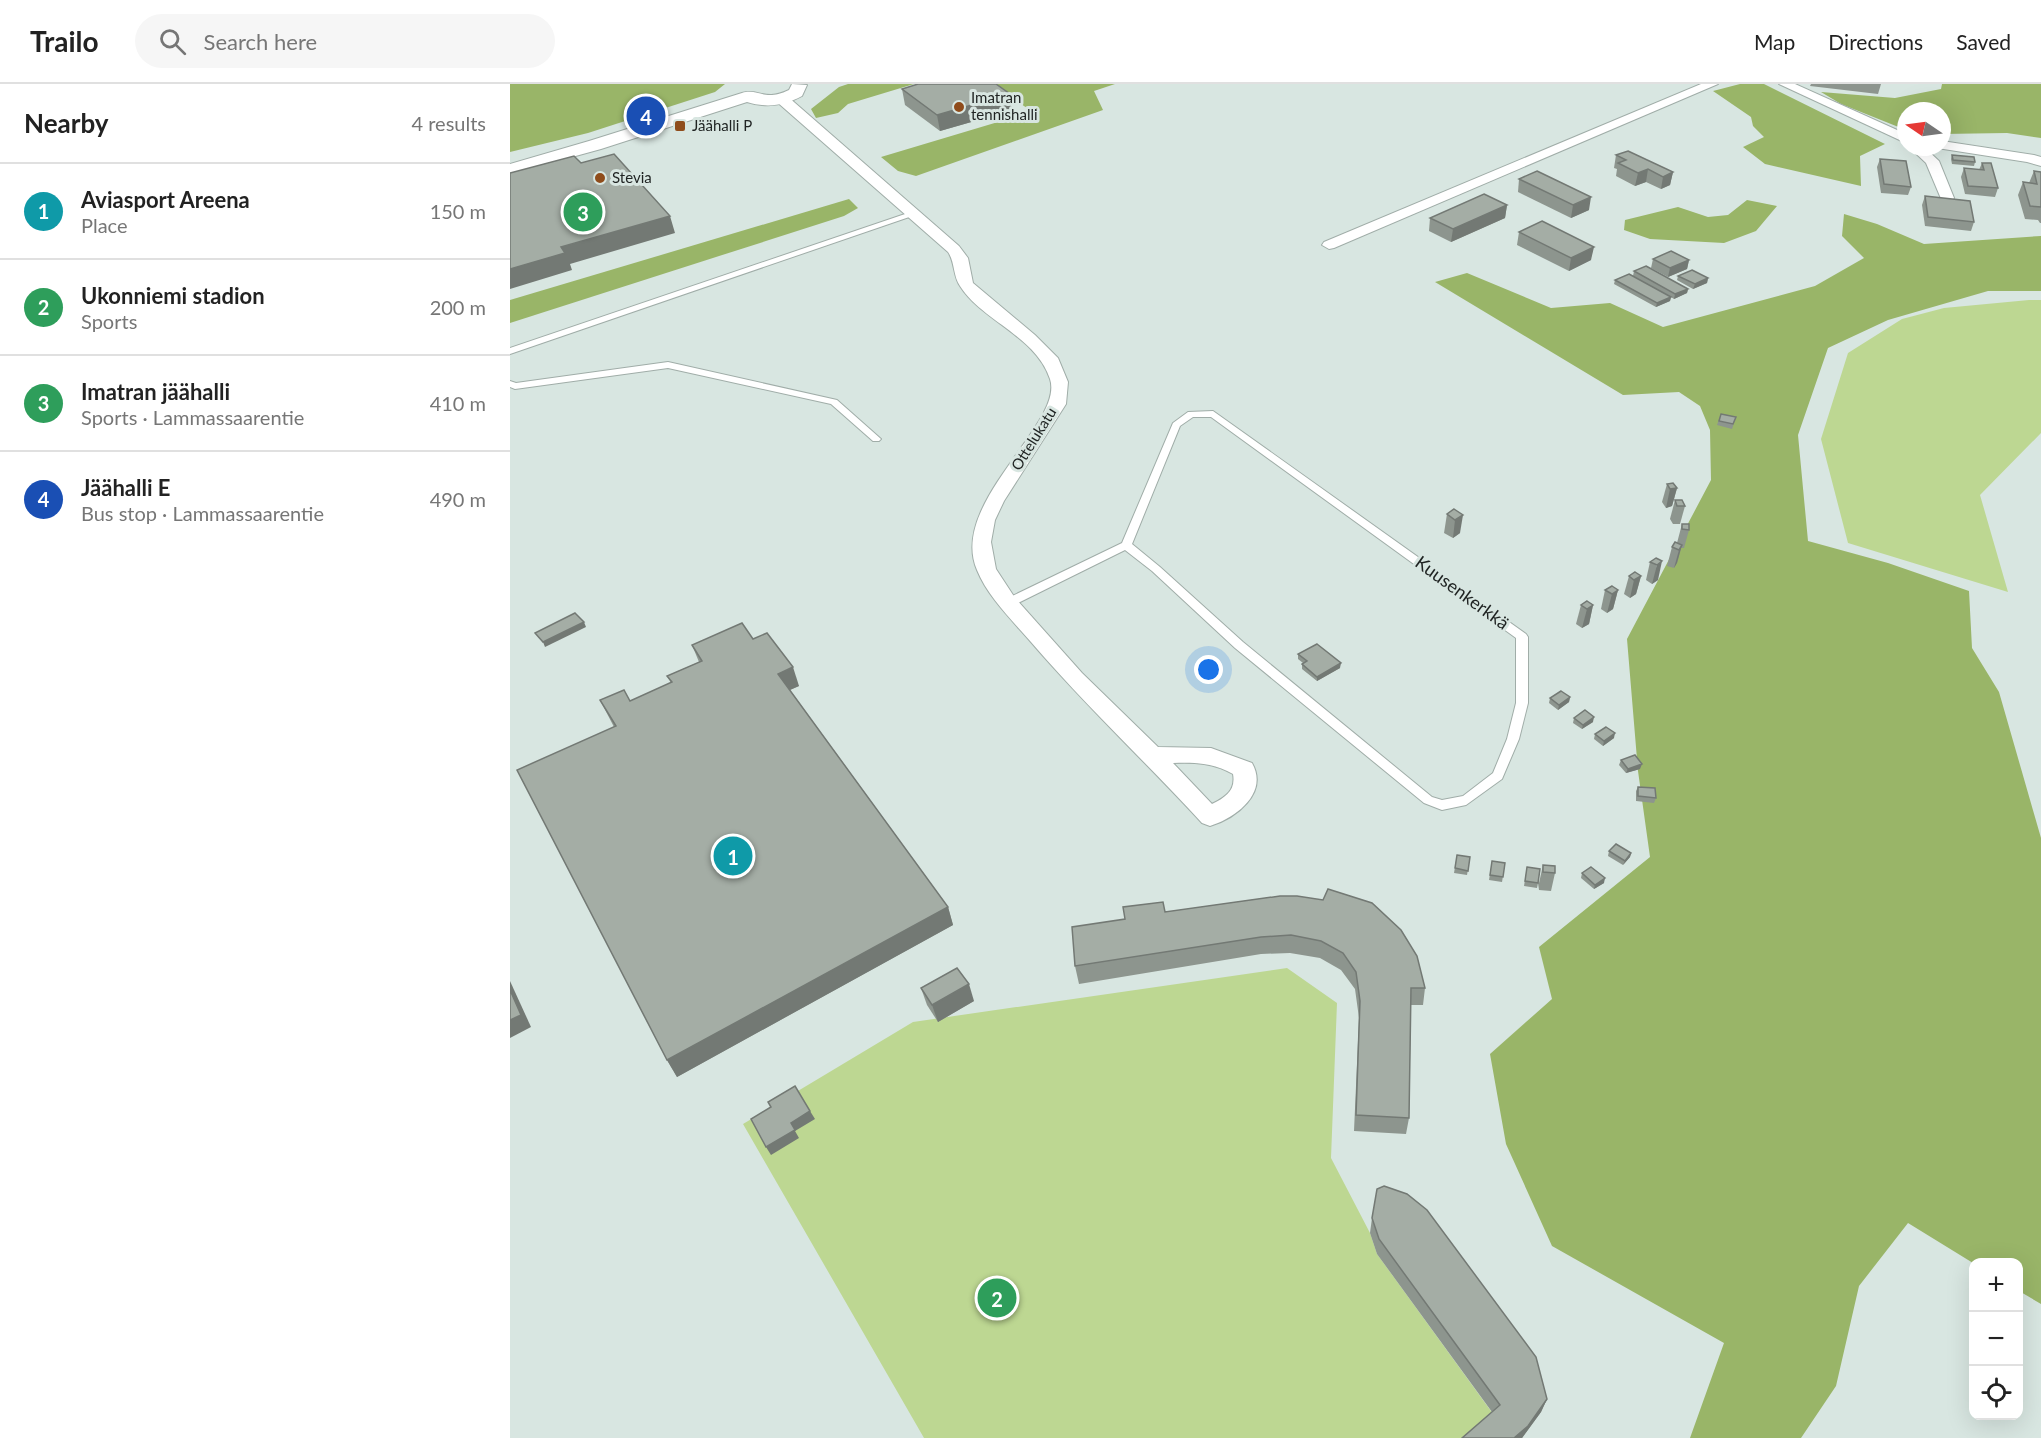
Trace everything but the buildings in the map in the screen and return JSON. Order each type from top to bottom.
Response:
[{"type":"street","points":[[510,169],[606,142],[751,90],[761,101],[782,99],[796,93],[800,84]]},
{"type":"street","points":[[1329,245],[1528,159],[1712,84]]},
{"type":"street","points":[[1785,84],[1897,135]]},
{"type":"street","name":"Ottelukatu","points":[[782,99],[954,249],[960,258],[966,284],[978,297],[1029,338],[1052,362],[1060,382],[1057,404],[995,501],[986,520],[981,542],[986,569],[1008,603],[1074,678],[1153,755],[1209,817],[1240,798],[1247,780],[1244,769],[1225,758],[1207,754],[1153,755]]},
{"type":"street","points":[[1951,146],[2029,158],[2041,162]]},
{"type":"street","points":[[1926,156],[1932,161],[1947,198]]},
{"type":"lane","points":[[510,351],[914,214]]},
{"type":"lane","points":[[510,384],[515,386],[668,365],[834,402],[876,439]]},
{"type":"lane","name":"Kuusenkerkkä","points":[[1191,414],[1213,414],[1522,637],[1522,703],[1513,739],[1498,776],[1466,800],[1442,805],[1428,800],[1239,645],[1156,569],[1126,545],[1176,425],[1191,414]]},
{"type":"lane","points":[[1008,603],[1126,545]]},
{"type":"green space","points":[[510,84],[725,84],[715,92],[588,133],[510,152]]},
{"type":"green space","points":[[848,84],[914,84],[848,104],[838,113],[816,118],[811,109],[839,87]]},
{"type":"green space","points":[[991,84],[1115,84],[1094,91],[1103,110],[916,176],[898,171],[881,157],[1025,114],[1027,108]]},
{"type":"green space","points":[[1740,84],[1764,84],[1885,144],[1860,156],[1861,186],[1765,164],[1743,147],[1764,137],[1753,126],[1751,117],[1713,91]]},
{"type":"green space","points":[[1942,84],[2041,84],[2041,138],[2007,133],[1951,134],[1951,102],[1897,102],[1897,126],[1841,104],[1821,92],[1895,98],[1941,89]]},
{"type":"green space","points":[[849,199],[858,208],[844,216],[510,323],[510,300]]},
{"type":"green space","points":[[1747,200],[1777,206],[1756,231],[1724,243],[1650,239],[1624,230],[1625,220],[1678,207],[1708,217],[1728,215]]},
{"type":"green space","points":[[1844,214],[1877,224],[1924,244],[2041,236],[2041,291],[1988,291],[1888,320],[1828,348],[1798,435],[1808,541],[1888,563],[1969,591],[1972,648],[1999,692],[2041,838],[2041,1304],[2023,1293],[2023,1258],[1969,1258],[1969,1261],[1908,1223],[1859,1286],[1836,1386],[1801,1438],[1690,1438],[1724,1343],[1552,1246],[1506,1144],[1490,1054],[1552,999],[1539,947],[1650,857],[1638,771],[1627,639],[1711,480],[1710,430],[1700,406],[1679,392],[1623,395],[1435,282],[1467,273],[1551,308],[1610,303],[1663,327],[1815,286],[1864,258],[1842,236]]},
{"type":"green space","points":[[2041,300],[2041,433],[1980,495],[2008,592],[1848,543],[1821,439],[1848,353],[1902,319],[1944,308]]},
{"type":"green space","points":[[1287,968],[1337,1003],[1331,1158],[1370,1233],[1377,1254],[1496,1418],[1472,1438],[924,1438],[743,1124],[913,1022]]},
{"type":"place","name":"Imatran tennishalli","points":[[959,107]]},
{"type":"place","name":"Jäähalli E","points":[[646,116]]},
{"type":"place","name":"Jäähalli P","points":[[680,126]]},
{"type":"place","name":"Stevia","points":[[600,178]]},
{"type":"place","name":"Imatran jäähalli","points":[[583,212]]},
{"type":"place","name":"Aviasport Areena","points":[[733,856]]},
{"type":"place","name":"Ukonniemi stadion","points":[[997,1298]]}]
